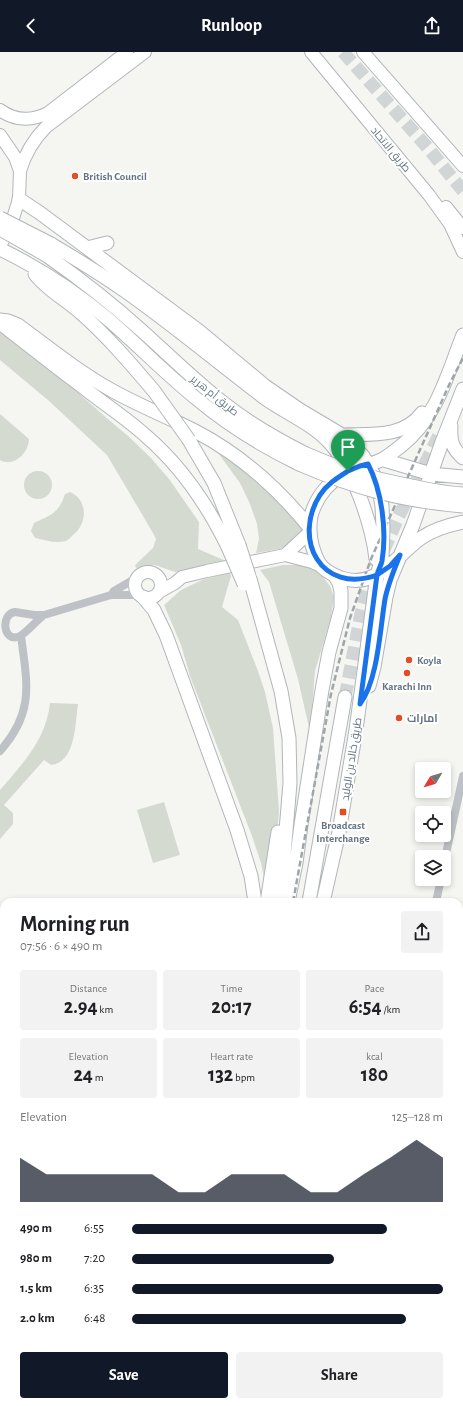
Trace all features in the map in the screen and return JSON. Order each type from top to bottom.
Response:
[{"type":"main road","points":[[19,199],[199,331],[270,389],[300,410],[342,435],[363,456],[374,475],[379,490],[382,506],[383,528],[382,558],[377,573],[360,704]]},
{"type":"main road","points":[[0,218],[48,249],[125,291],[263,397],[322,435],[335,449],[348,471],[357,491],[369,523],[375,550],[377,573]]},
{"type":"main road","name":"طريق أم هرير","points":[[0,229],[48,249],[205,388],[226,405],[271,435],[301,458],[352,486],[408,500],[463,506]]},
{"type":"main road","points":[[87,248],[107,243]]},
{"type":"main road","name":"طريق أم هرير","points":[[0,249],[25,261],[79,296],[109,320],[197,399],[220,417],[268,449],[328,464],[376,479],[431,490],[463,494]]},
{"type":"main road","points":[[25,261],[40,280],[80,312],[111,342],[154,391],[189,440],[214,484],[233,546],[261,621],[281,691],[285,714],[288,738],[290,783],[280,898]]},
{"type":"main road","points":[[0,322],[8,321],[18,325],[93,379],[113,391],[195,431],[220,445],[263,477],[283,497],[310,530]]},
{"type":"main road","points":[[0,322],[78,384],[130,422],[152,441],[197,494],[220,531],[233,546]]},
{"type":"main road","points":[[463,335],[448,378],[434,408],[425,422],[408,440],[384,460],[360,466],[348,471],[334,480],[321,494],[312,512],[310,530],[312,548],[321,566],[335,576],[357,580],[369,578],[390,566],[400,555],[421,538],[449,525],[463,522]]},
{"type":"main road","points":[[342,435],[388,433],[406,428],[420,415],[437,389],[448,378]]},
{"type":"main road","points":[[463,389],[452,414],[450,434],[454,450],[463,458]]},
{"type":"main road","name":"طريق خالد بن الوليد","points":[[324,898],[340,825],[360,704],[369,689],[390,580],[413,525],[452,414]]},
{"type":"main road","points":[[384,460],[431,474],[463,477]]},
{"type":"main road","points":[[289,898],[296,863],[300,825],[325,676],[341,608],[341,591],[335,576]]},
{"type":"main road","points":[[141,596],[149,603],[158,616],[174,656],[237,830],[251,876],[254,898]]},
{"type":"main road","points":[[310,898],[345,697]]},
{"type":"main road","points":[[268,898],[282,795],[286,786],[290,783]]},
{"type":"street","points":[[0,110],[7,115],[18,118],[30,119],[40,117],[48,113],[127,52]]},
{"type":"street","points":[[0,245],[11,226],[19,199],[20,171],[32,143],[46,128],[145,52]]},
{"type":"street","name":"طريق الاتحاد","points":[[311,52],[414,176],[446,218],[463,252]]},
{"type":"street","points":[[363,52],[463,166]]},
{"type":"street","points":[[0,135],[15,157],[20,171]]},
{"type":"street","points":[[414,176],[432,191],[463,228]]},
{"type":"street","points":[[285,555],[310,530]]},
{"type":"street","points":[[111,595],[114,591],[146,572],[155,575],[182,577],[285,555],[321,566]]},
{"type":"street","points":[[155,575],[160,582],[159,592]]},
{"type":"street","points":[[138,577],[135,586],[141,596]]},
{"type":"street","points":[[44,615],[21,636],[11,637],[5,632],[2,625],[2,616],[11,612],[44,615],[111,595],[154,597],[182,577]]},
{"type":"street","points":[[0,751],[18,727],[26,702],[27,681],[21,636]]},
{"type":"street","points":[[447,850],[463,776]]},
{"type":"street","points":[[437,898],[439,886]]},
{"type":"shaded area","points":[[0,329],[51,369],[151,458],[169,479],[199,522],[198,549],[226,561],[192,570],[175,572],[155,565],[136,568],[135,565],[153,548],[156,539],[153,533],[107,455],[49,401],[0,360]]},
{"type":"shaded area","points":[[0,414],[29,439],[23,454],[15,461],[5,462],[0,460]]},
{"type":"shaded area","points":[[213,446],[260,477],[305,532],[293,545],[256,553],[259,539],[257,524],[250,504],[240,483]]},
{"type":"shaded area","points":[[38,471],[44,472],[48,475],[51,479],[51,491],[48,495],[44,498],[38,499],[32,498],[28,495],[25,491],[24,485],[25,479],[28,475],[32,472]]},
{"type":"shaded area","points":[[70,492],[80,500],[83,506],[83,518],[78,530],[68,540],[62,542],[35,538],[31,531],[34,523],[54,513],[63,500],[65,494]]},
{"type":"shaded area","points":[[283,565],[302,565],[320,573],[330,586],[334,597],[331,617],[315,671],[310,732],[298,679],[269,582],[260,570]]},
{"type":"shaded area","points":[[230,572],[231,576],[222,607],[238,620],[265,692],[273,728],[279,811],[277,833],[266,887],[261,863],[252,836],[190,676],[181,645],[164,605],[181,590],[202,580]]},
{"type":"shaded area","points":[[50,703],[78,704],[75,731],[70,750],[59,762],[51,765],[44,760],[4,805],[13,813],[13,824],[0,839],[0,790],[25,760],[38,740],[48,716]]},
{"type":"shaded area","points":[[164,802],[180,855],[153,863],[137,810]]},
{"type":"tunnel","points":[[343,52],[428,148],[463,191]]},
{"type":"tunnel","points":[[345,697],[361,613],[367,591],[398,518],[441,431]]},
{"type":"railway","points":[[294,898],[331,694],[350,618],[371,559],[450,383],[463,358]]},
{"type":"place","name":"British Council","points":[[75,176]]},
{"type":"place","name":"Koyla","points":[[409,660]]},
{"type":"place","name":"Karachi Inn","points":[[407,673]]},
{"type":"place","name":"امارات","points":[[399,718]]},
{"type":"place","name":"Broadcast Interchange","points":[[343,812]]},
{"type":"route","points":[[348,471],[327,486],[316,503],[310,522],[310,540],[315,556],[321,566],[329,573],[345,579],[353,580],[361,580],[377,575],[360,704],[364,700],[369,689],[386,597],[390,580],[400,555],[390,566],[377,575],[382,558],[383,528],[382,506],[379,490],[374,475],[368,464],[348,471]]}]
